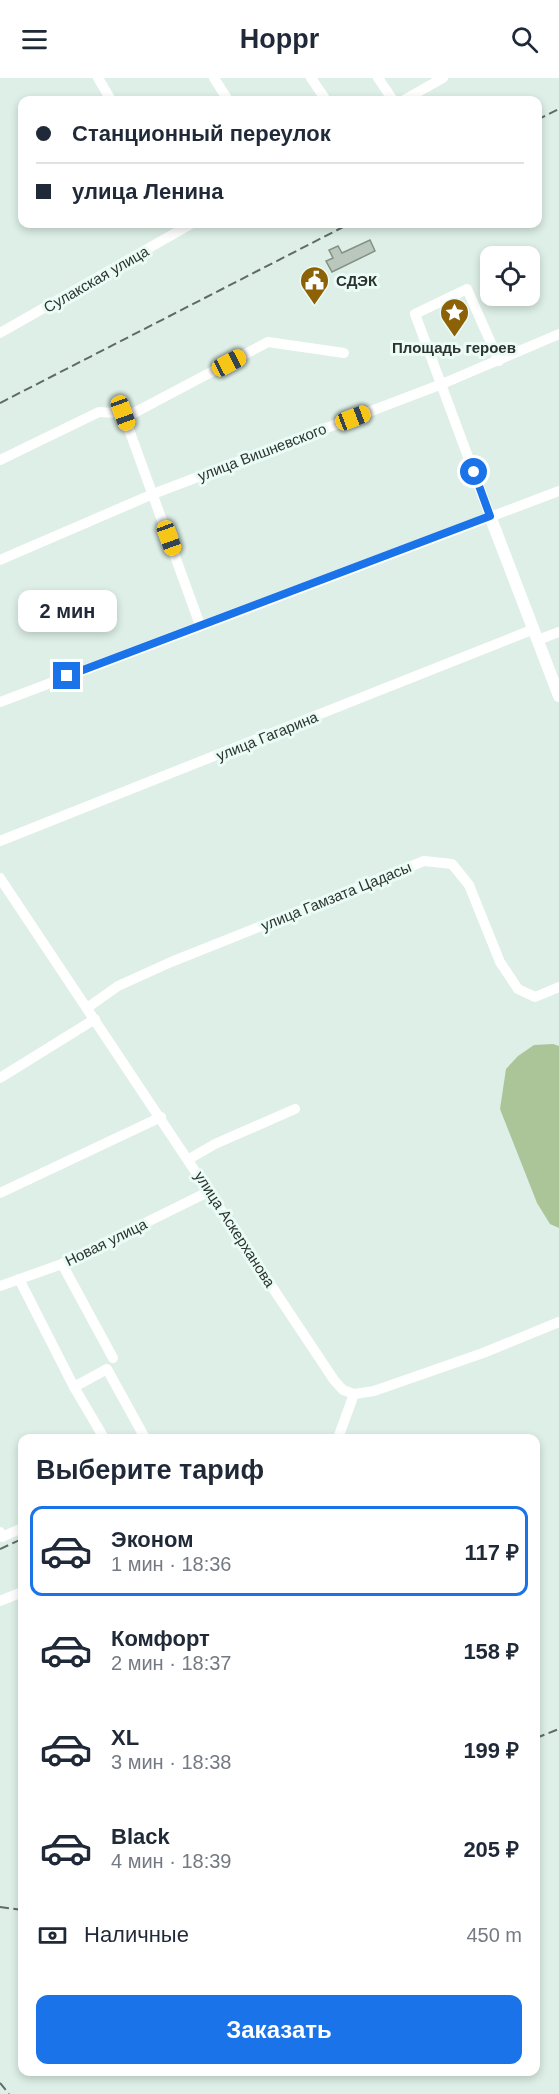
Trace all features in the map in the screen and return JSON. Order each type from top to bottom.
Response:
[{"type":"main road","points":[[490,516],[559,696]]},
{"type":"street","points":[[98,78],[109,96]]},
{"type":"street","points":[[214,78],[225,96]]},
{"type":"street","points":[[311,78],[323,96]]},
{"type":"street","points":[[378,78],[390,96]]},
{"type":"street","points":[[411,96],[443,78]]},
{"type":"street","name":"Сулакская улица","points":[[0,333],[181,228]]},
{"type":"street","points":[[490,516],[415,314],[468,289],[499,361]]},
{"type":"street","name":"улица Вишневского","points":[[0,560],[153,494],[442,384],[559,334]]},
{"type":"street","points":[[0,460],[99,411],[132,414],[268,342],[344,353]]},
{"type":"street","points":[[123,413],[200,625]]},
{"type":"street","points":[[0,702],[559,491]]},
{"type":"street","name":"улица Гагарина","points":[[0,841],[536,635],[559,632]]},
{"type":"street","name":"улица Гамзата Цадасы","points":[[87,1008],[118,986],[171,962],[424,861],[452,864],[469,885],[500,962],[518,989],[535,997],[559,987]]},
{"type":"street","name":"улица Аскерханова","points":[[0,878],[334,1380],[343,1390],[354,1394]]},
{"type":"street","points":[[0,1078],[95,1019]]},
{"type":"street","points":[[189,1159],[215,1143],[295,1108]]},
{"type":"street","points":[[0,1193],[161,1117]]},
{"type":"street","name":"Новая улица","points":[[0,1286],[62,1264],[210,1191]]},
{"type":"street","points":[[62,1264],[113,1358]]},
{"type":"street","points":[[19,1279],[74,1387],[102,1434]]},
{"type":"street","points":[[339,1434],[354,1394],[374,1391],[473,1357],[559,1322]]},
{"type":"street","points":[[74,1387],[107,1370],[143,1434]]},
{"type":"street","points":[[0,1532],[2,1537],[18,1530]]},
{"type":"street","points":[[0,1601],[18,1594]]},
{"type":"green space","points":[[534,1045],[559,1046],[559,1228],[550,1224],[537,1203],[500,1109],[506,1069],[518,1056]]},
{"type":"building","points":[[370,240],[375,251],[332,272],[326,261],[333,258],[329,250],[338,246],[342,253]]},
{"type":"railway","points":[[542,118],[559,109]]},
{"type":"railway","points":[[0,403],[341,228]]},
{"type":"railway","points":[[0,1549],[18,1541]]},
{"type":"railway","points":[[540,1736],[559,1729]]},
{"type":"railway","points":[[0,1907],[18,1909]]},
{"type":"railway","points":[[0,2083],[9,2094]]},
{"type":"place","name":"СДЭК","points":[[315,306]]},
{"type":"place","name":"Площадь героев","points":[[454,338]]},
{"type":"route","points":[[67,676],[490,516],[474,472]]}]
